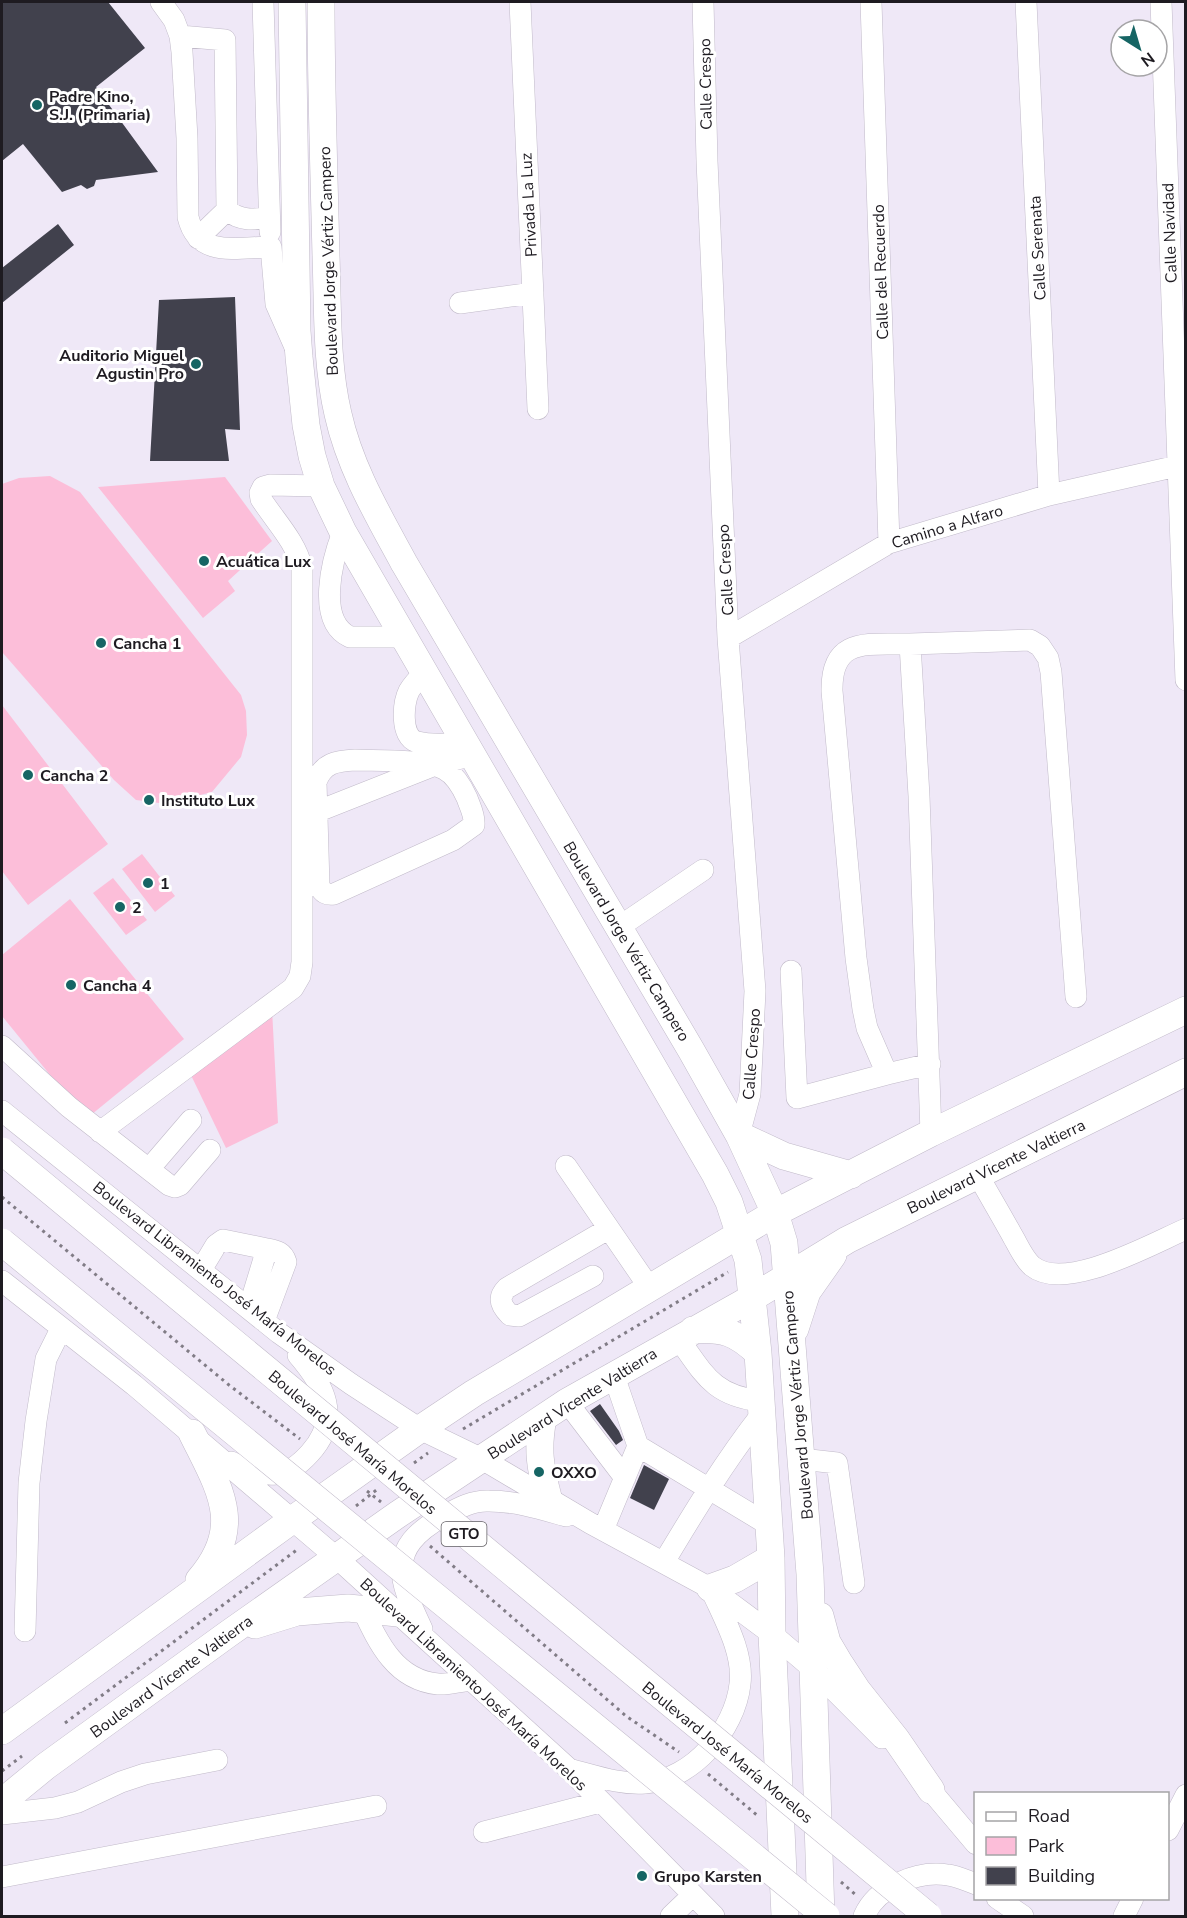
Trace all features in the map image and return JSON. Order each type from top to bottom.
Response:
[{"type":"main road","name":"Boulevard Jorge Vértiz Campero","points":[[292,2],[299,357],[306,425],[321,486],[343,532],[715,1174],[729,1202],[748,1260],[758,1353],[771,1558],[772,1634],[785,1917]]},
{"type":"main road","name":"Boulevard Jorge Vértiz Campero","points":[[321,2],[321,96],[330,365],[338,415],[350,456],[368,497],[404,563],[739,1135],[775,1213],[784,1243],[810,1574],[821,1917]]},
{"type":"main road","points":[[2,1731],[292,1520],[362,1486],[420,1429],[649,1287],[775,1213],[931,1133],[1185,1010]]},
{"type":"main road","points":[[661,1083],[679,1093],[686,1092],[694,1085],[698,1075],[691,1050]]},
{"type":"main road","name":"Boulevard Vicente Valtierra","points":[[2,1802],[38,1758],[228,1634],[397,1515],[567,1402],[752,1298],[847,1240],[1185,1072]]},
{"type":"main road","points":[[739,1135],[784,1156],[851,1175]]},
{"type":"main road","name":"Boulevard José María Morelos","points":[[2,1150],[928,1917]]},
{"type":"main road","points":[[791,1341],[807,1292],[829,1259],[847,1240]]},
{"type":"main road","points":[[2,1242],[826,1917]]},
{"type":"main road","points":[[686,1334],[713,1329],[729,1332],[742,1338],[758,1353]]},
{"type":"main road","points":[[543,1418],[538,1448],[548,1497]]},
{"type":"main road","points":[[181,1600],[207,1570],[219,1550],[226,1524],[217,1483],[192,1434]]},
{"type":"main road","points":[[710,1588],[735,1580],[771,1558]]},
{"type":"main road","points":[[810,1574],[827,1642],[857,1690],[896,1739],[931,1790]]},
{"type":"main road","points":[[228,1634],[297,1612],[362,1608],[398,1613]]},
{"type":"main road","points":[[2,1794],[38,1758]]},
{"type":"street","points":[[161,2],[174,20],[180,36],[187,138],[188,217],[191,228],[208,246],[271,247]]},
{"type":"street","points":[[263,2],[269,217],[276,304],[299,357]]},
{"type":"street","name":"Privada La Luz","points":[[520,2],[538,409]]},
{"type":"street","name":"Calle Crespo","points":[[703,2],[707,161],[728,638],[755,991],[750,1094],[739,1135]]},
{"type":"street","name":"Calle del Recuerdo","points":[[872,2],[889,543]]},
{"type":"street","name":"Calle Serenata","points":[[1026,2],[1049,495]]},
{"type":"street","name":"Calle Navidad","points":[[1161,2],[1181,465],[1185,680]]},
{"type":"street","points":[[180,36],[225,40],[227,210],[198,238]]},
{"type":"street","points":[[227,210],[238,218],[269,217]]},
{"type":"street","points":[[460,303],[533,293]]},
{"type":"street","name":"Camino a Alfaro","points":[[728,638],[889,543],[1049,495],[1181,465]]},
{"type":"street","points":[[100,1131],[293,988],[300,976],[312,887],[302,568],[300,557],[294,546],[267,508],[260,493],[263,487],[270,484],[321,486]]},
{"type":"street","points":[[343,532],[335,552],[329,598],[335,627],[350,638],[405,637]]},
{"type":"street","points":[[886,1074],[867,1028],[856,958],[832,673],[836,660],[845,651],[857,646],[1030,640],[1040,646],[1048,658],[1076,997]]},
{"type":"street","points":[[910,644],[930,1064],[931,1133]]},
{"type":"street","points":[[424,672],[409,692],[406,702],[406,732],[411,739],[417,742],[468,749]]},
{"type":"street","points":[[310,814],[435,765],[468,749]]},
{"type":"street","points":[[310,814],[320,773],[328,765],[337,761],[435,765],[446,770],[456,780],[475,817],[474,825],[453,840],[334,894],[327,895],[312,887]]},
{"type":"street","points":[[619,927],[703,870]]},
{"type":"street","points":[[791,971],[797,1098],[930,1064]]},
{"type":"street","points":[[2,1046],[69,1107],[175,1187],[190,1176],[210,1150]]},
{"type":"street","name":"Boulevard Libramiento José María Morelos","points":[[2,1111],[264,1320],[420,1429],[482,1459],[596,1526],[710,1588],[772,1634],[813,1669],[931,1790],[974,1843]]},
{"type":"street","points":[[149,1169],[191,1120]]},
{"type":"street","points":[[566,1166],[649,1287]]},
{"type":"street","points":[[978,1175],[1022,1253],[1032,1266],[1049,1275],[1069,1275],[1096,1268],[1185,1229]]},
{"type":"street","points":[[593,1276],[519,1316],[510,1315],[500,1301],[502,1294],[515,1283],[608,1229]]},
{"type":"street","points":[[201,1270],[216,1245],[224,1240],[279,1252],[284,1256],[286,1263],[264,1320],[315,1376],[327,1406],[328,1417],[325,1430],[313,1449],[291,1470],[277,1474],[263,1474],[219,1458]]},
{"type":"street","name":"Boulevard Libramiento José María Morelos","points":[[2,1281],[134,1385],[337,1558],[568,1768],[714,1917]]},
{"type":"street","points":[[25,1631],[30,1483],[36,1421],[46,1359],[61,1329]]},
{"type":"street","points":[[664,1562],[761,1408],[713,1383],[701,1371],[686,1334]]},
{"type":"street","points":[[614,1376],[638,1446],[769,1525]]},
{"type":"street","points":[[567,1402],[624,1478]]},
{"type":"street","points":[[428,1642],[407,1599],[401,1572],[403,1554],[416,1534],[465,1504],[487,1500],[521,1504],[596,1526],[624,1478],[638,1446]]},
{"type":"street","points":[[801,1459],[837,1463],[854,1583]]},
{"type":"street","points":[[568,1768],[616,1781],[645,1783],[672,1776],[694,1762],[716,1741],[733,1709],[740,1684],[738,1658],[710,1588]]},
{"type":"street","points":[[362,1608],[389,1659],[406,1673],[424,1681],[440,1684],[471,1680]]},
{"type":"street","points":[[2,1814],[55,1808],[78,1802],[121,1782],[145,1774],[217,1760]]},
{"type":"street","points":[[1169,1826],[1185,1795]]},
{"type":"street","points":[[484,1832],[600,1802]]},
{"type":"street","points":[[2,1877],[376,1806]]},
{"type":"street","points":[[866,1911],[890,1887],[916,1876],[948,1875],[974,1884]]},
{"type":"street","points":[[671,1917],[693,1895]]},
{"type":"street","points":[[998,1900],[1023,1917]]},
{"type":"street","points":[[1021,1900],[1035,1917]]},
{"type":"street","points":[[1124,1917],[1132,1900]]},
{"type":"path","points":[[2,1197],[229,1385],[313,1449]]},
{"type":"path","name":"Boulevard Vicente Valtierra","points":[[408,1467],[445,1440],[748,1260]]},
{"type":"path","points":[[362,1486],[381,1487]]},
{"type":"path","points":[[355,1506],[362,1486]]},
{"type":"path","points":[[362,1486],[397,1515]]},
{"type":"path","points":[[416,1534],[626,1716],[694,1762],[782,1836]]},
{"type":"path","name":"Boulevard Vicente Valtierra","points":[[58,1729],[313,1538]]},
{"type":"path","points":[[2,1771],[38,1758]]},
{"type":"path","points":[[818,1862],[866,1911]]},
{"type":"green space","name":"Cancha 1","points":[[50,476],[80,492],[241,695],[246,711],[247,735],[241,757],[212,792],[173,802],[136,800],[114,780],[2,652],[2,484],[19,478]]},
{"type":"green space","name":"Acuática Lux","points":[[225,477],[272,541],[228,581],[235,591],[203,618],[98,487]]},
{"type":"green space","name":"Cancha 2","points":[[2,705],[108,844],[28,905],[2,871]]},
{"type":"green space","name":"1","points":[[142,854],[175,896],[155,912],[122,869]]},
{"type":"green space","name":"2","points":[[113,878],[147,920],[126,935],[93,893]]},
{"type":"green space","name":"Cancha 4","points":[[70,899],[184,1039],[86,1119],[2,1016],[2,955]]},
{"type":"green space","points":[[272,1009],[278,1123],[226,1148],[189,1071]]},
{"type":"building","name":"Padre Kino, S.J. (Primaria)","points":[[2,2],[108,2],[145,48],[96,87],[158,172],[96,180],[94,186],[87,189],[81,185],[62,192],[23,144],[2,161]]},
{"type":"building","points":[[58,224],[74,245],[2,303],[2,268]]},
{"type":"building","name":"Auditorio Miguel Agustin Pro","points":[[235,297],[240,430],[225,429],[229,461],[150,461],[159,300]]},
{"type":"building","points":[[600,1404],[623,1440],[616,1445],[590,1411]]},
{"type":"building","points":[[644,1465],[669,1479],[654,1510],[630,1498]]},
{"type":"place","name":"Padre Kino, S.J. (Primaria)","points":[[37,105]]},
{"type":"place","name":"Auditorio Miguel Agustin Pro","points":[[196,364]]},
{"type":"place","name":"Acuática Lux","points":[[204,561]]},
{"type":"place","name":"Cancha 1","points":[[101,643]]},
{"type":"place","name":"Cancha 2","points":[[28,775]]},
{"type":"place","name":"Instituto Lux","points":[[149,800]]},
{"type":"place","name":"1","points":[[148,883]]},
{"type":"place","name":"2","points":[[120,907]]},
{"type":"place","name":"Cancha 4","points":[[71,985]]},
{"type":"place","name":"OXXO","points":[[539,1472]]},
{"type":"place","name":"Grupo Karsten","points":[[642,1876]]}]
